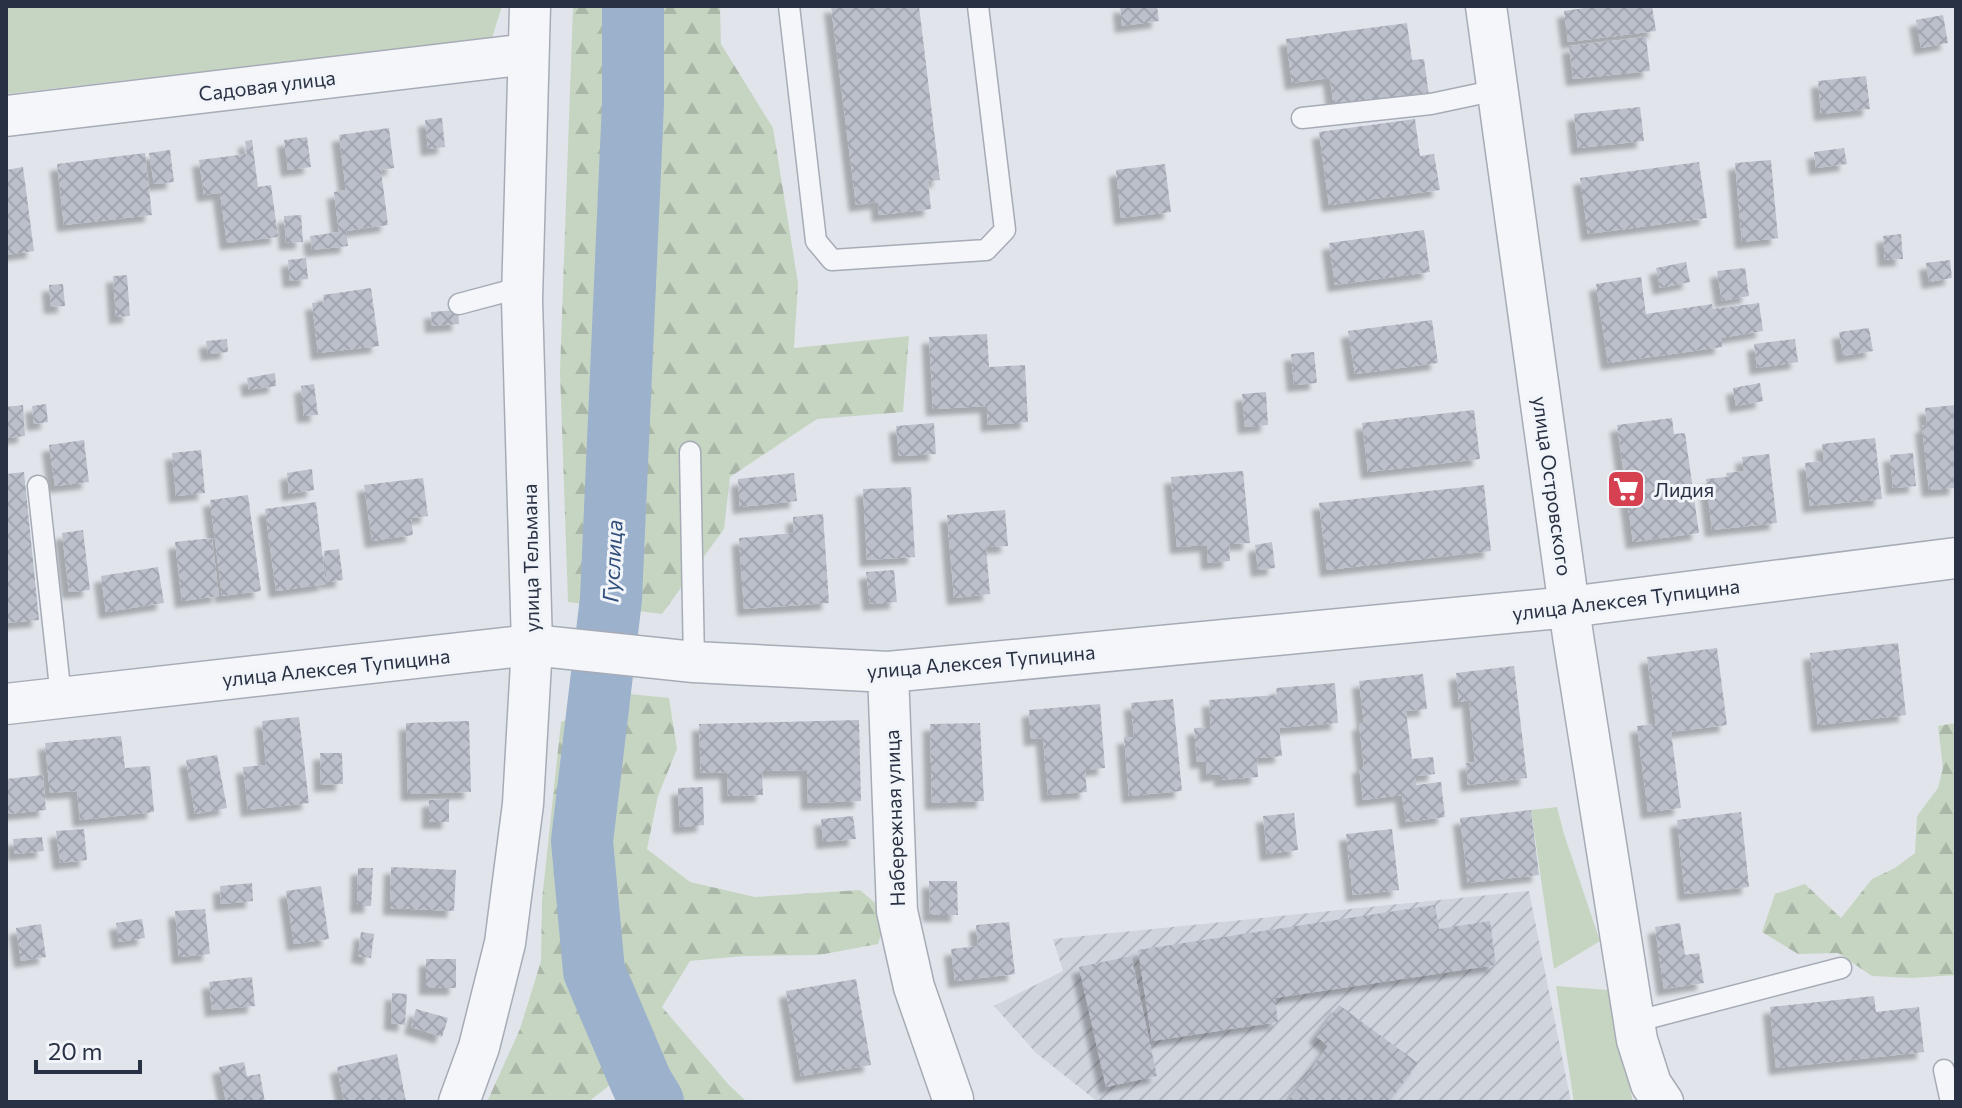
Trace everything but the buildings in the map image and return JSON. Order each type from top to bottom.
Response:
[{"type":"street","name":"улица Тельмана","points":[[459,1102],[479,1047],[505,943],[523,804],[532,645],[523,287],[530,6]]},
{"type":"street","name":"улица Островского","points":[[1486,6],[1569,607],[1634,1022],[1651,1084],[1663,1102]]},
{"type":"street","name":"Садовая улица","points":[[6,116],[528,54]]},
{"type":"street","name":"улица Алексея Тупицина","points":[[6,704],[532,645],[681,660],[888,672],[1569,607],[1956,558]]},
{"type":"street","name":"Набережная улица","points":[[888,672],[897,911],[914,987],[953,1099]]},
{"type":"lane","points":[[789,6],[816,241],[832,260],[986,250],[1005,230],[978,6]]},
{"type":"lane","points":[[1302,118],[1431,104],[1497,90]]},
{"type":"lane","points":[[459,304],[523,287]]},
{"type":"lane","points":[[681,660],[690,452]]},
{"type":"lane","points":[[38,486],[61,697]]},
{"type":"lane","points":[[1634,1022],[1841,968]]},
{"type":"lane","points":[[1944,1070],[1951,1102]]},
{"type":"shaded area","points":[[1529,891],[1571,1102],[1098,1102],[1036,1053],[994,1006],[1063,971],[1053,939]]},
{"type":"green space","points":[[6,6],[502,6],[492,38],[6,94]]},
{"type":"green space","points":[[573,6],[720,6],[721,44],[773,128],[798,283],[794,348],[909,336],[903,412],[817,419],[730,477],[724,529],[662,614],[568,602],[560,371]]},
{"type":"green space","points":[[630,694],[669,698],[677,749],[658,796],[647,849],[690,882],[755,897],[860,890],[888,914],[878,944],[819,955],[744,956],[690,961],[662,1007],[747,1102],[676,1102],[642,1049],[614,1082],[588,1102],[487,1102],[520,1029],[541,961],[542,900],[561,722]]},
{"type":"green space","points":[[1956,723],[1956,975],[1912,978],[1872,976],[1838,953],[1798,954],[1762,932],[1775,894],[1805,884],[1841,918],[1872,879],[1895,868],[1915,853],[1917,816],[1938,788],[1943,768],[1938,726]]},
{"type":"green space","points":[[1557,807],[1600,941],[1554,969],[1531,810]]},
{"type":"green space","points":[[1556,986],[1608,990],[1633,1102],[1574,1102]]},
{"type":"waterway","name":"Гуслица","points":[[633,6],[633,103],[611,599],[582,841],[594,971],[642,1084],[653,1102]]},
{"type":"place","name":"Лидия","points":[[1626,489]]}]
